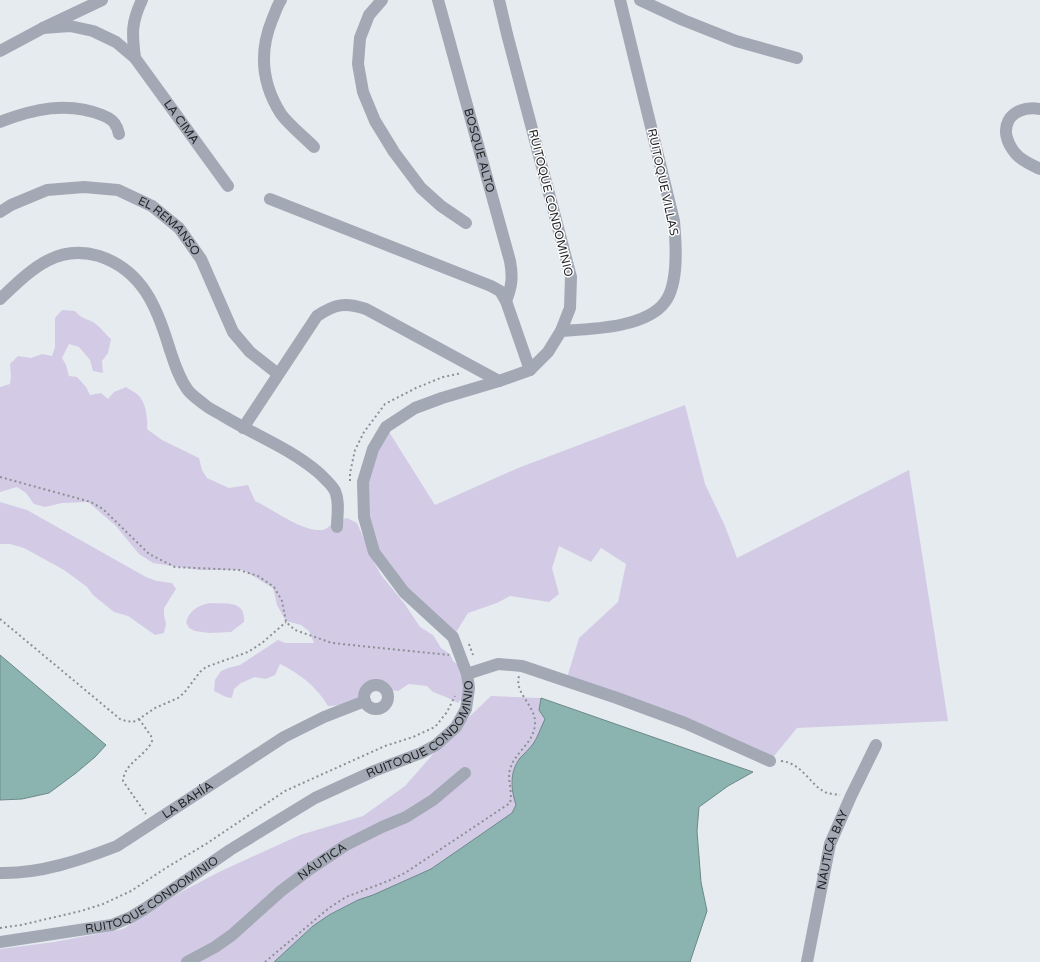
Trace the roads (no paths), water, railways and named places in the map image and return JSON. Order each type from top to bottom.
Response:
[{"type":"street","name":"LA CIMA","points":[[0,50],[102,0]]},
{"type":"street","name":"LA CIMA","points":[[135,58],[132,32],[137,11],[142,0]]},
{"type":"street","points":[[281,0],[267,32],[263,62],[268,89],[282,114],[314,147]]},
{"type":"street","points":[[382,0],[369,15],[360,38],[358,64],[363,92],[379,128],[394,152],[421,188],[441,206],[466,223]]},
{"type":"street","name":"BOSQUE ALTO","points":[[438,0],[510,261],[512,281],[506,301]]},
{"type":"street","name":"RUITOQUE CONDOMINIO","points":[[0,942],[112,925],[131,916],[146,908],[230,850],[315,798],[436,745],[456,727],[466,709],[472,672],[453,637],[404,592],[374,552],[364,517],[363,482],[373,449],[386,427],[415,408],[530,370],[548,352],[561,331],[570,308],[571,278],[499,0]]},
{"type":"street","name":"RUITOQUE VILLAS","points":[[561,331],[597,329],[634,322],[654,313],[668,297],[671,291],[674,275],[676,236],[674,221],[620,0]]},
{"type":"street","points":[[640,0],[683,20],[736,41],[797,58]]},
{"type":"street","name":"LA CIMA","points":[[43,28],[70,26],[93,30],[116,42],[135,58],[228,186]]},
{"type":"street","points":[[1040,109],[1030,107],[1022,109],[1011,117],[1006,123],[1005,128],[1008,140],[1015,154],[1040,170]]},
{"type":"street","points":[[0,122],[41,110],[79,108],[108,118],[116,125],[119,134]]},
{"type":"street","name":"EL REMANSO","points":[[0,212],[11,205],[47,190],[84,187],[118,190],[152,206],[179,228],[201,259],[233,332],[250,352],[278,374]]},
{"type":"street","points":[[270,199],[491,286],[500,292],[506,301],[530,370]]},
{"type":"street","points":[[0,299],[36,266],[62,254],[87,253],[111,260],[132,275],[148,294],[160,318],[176,371],[188,390],[206,406],[243,428],[290,452],[308,464],[335,491],[338,506],[337,527]]},
{"type":"street","points":[[243,428],[316,316],[328,308],[340,304],[354,305],[366,309],[499,381]]},
{"type":"street","points":[[472,672],[498,664],[522,666],[685,723],[770,761]]},
{"type":"street","name":"LA BAHÍA","points":[[0,873],[53,867],[117,846],[284,736],[324,717],[365,701]]},
{"type":"street","name":"NÁUTICA BAY","points":[[807,962],[830,844],[851,796],[876,746]]},
{"type":"street","name":"NÁUTICA","points":[[187,962],[232,935],[281,891],[310,869],[346,845],[406,817],[433,800],[465,773]]}]
